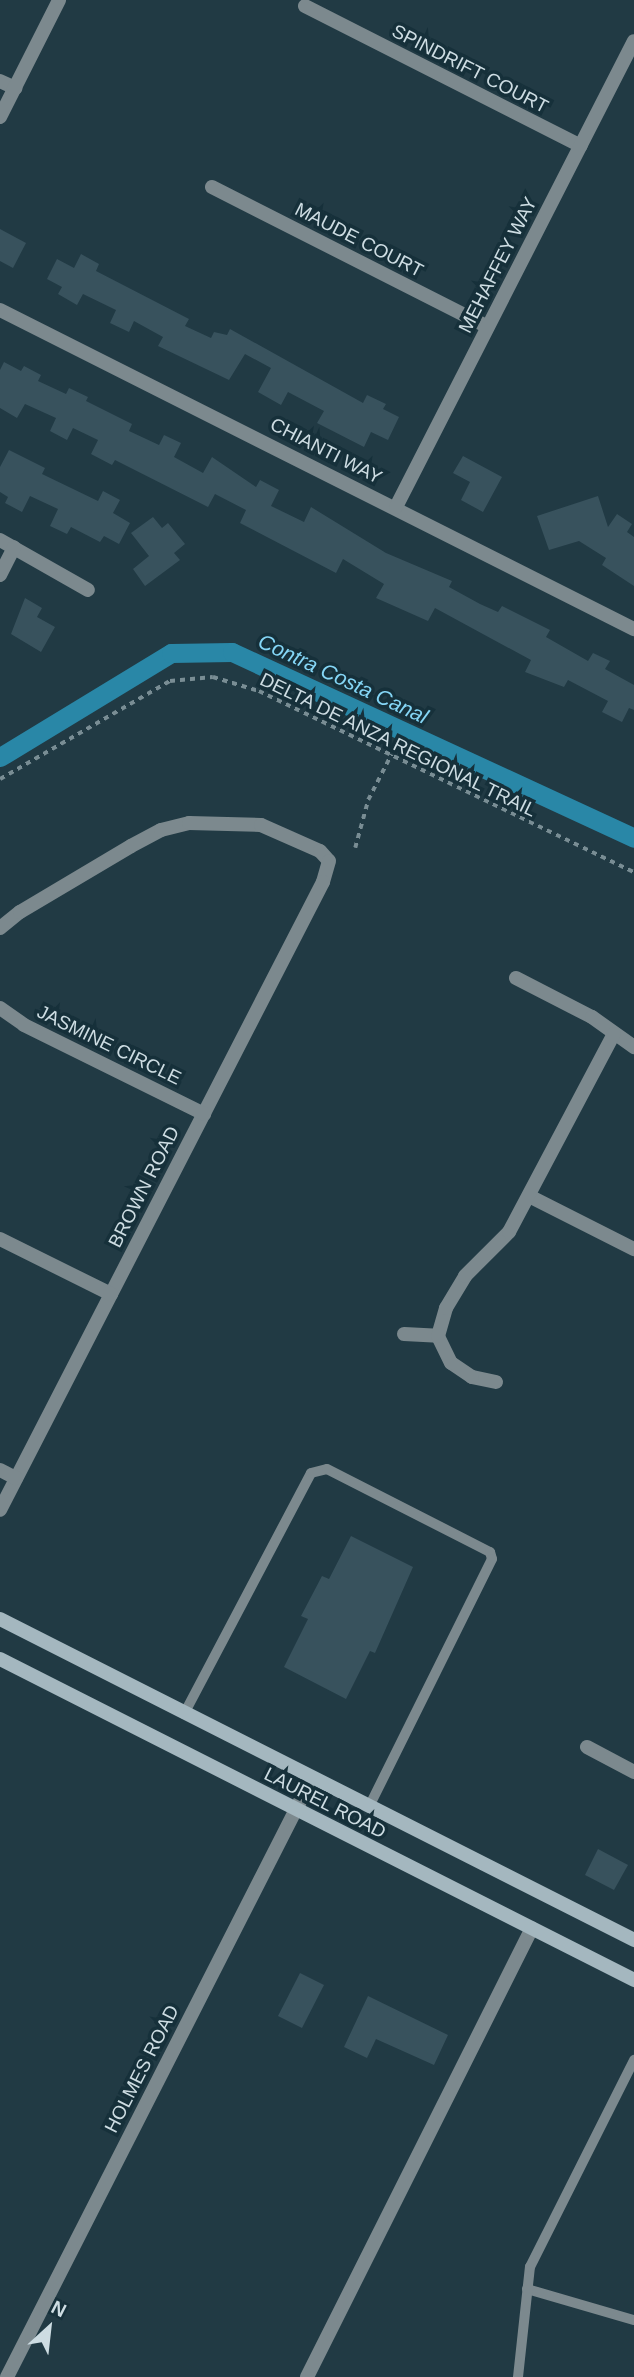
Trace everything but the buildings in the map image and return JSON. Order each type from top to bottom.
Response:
[{"type":"main road","name":"LAUREL ROAD","points":[[0,1619],[634,1940]]},
{"type":"main road","name":"LAUREL ROAD","points":[[0,1659],[634,1980]]},
{"type":"street","points":[[0,117],[60,0]]},
{"type":"street","name":"SPINDRIFT COURT","points":[[305,6],[581,146]]},
{"type":"street","name":"MEHAFFEY WAY","points":[[396,507],[634,41]]},
{"type":"street","points":[[0,81],[15,88]]},
{"type":"street","name":"MAUDE COURT","points":[[212,187],[488,327]]},
{"type":"street","name":"CHIANTI WAY","points":[[0,310],[634,629]]},
{"type":"street","points":[[0,540],[88,590]]},
{"type":"street","points":[[0,575],[14,547]]},
{"type":"street","name":"BROWN ROAD","points":[[0,928],[20,912],[131,846],[161,830],[189,823],[261,825],[305,844],[329,861],[323,882],[0,1510]]},
{"type":"street","points":[[516,978],[592,1017],[634,1047]]},
{"type":"street","name":"JASMINE CIRCLE","points":[[0,1008],[24,1025],[204,1114]]},
{"type":"street","points":[[496,1382],[472,1377],[451,1363],[438,1336],[446,1308],[465,1276],[497,1248],[529,1196],[614,1034]]},
{"type":"street","points":[[529,1196],[634,1249]]},
{"type":"street","points":[[0,1238],[111,1294]]},
{"type":"street","points":[[404,1334],[438,1336]]},
{"type":"street","points":[[0,1469],[16,1478]]},
{"type":"street","points":[[587,1747],[634,1772]]},
{"type":"street","name":"HOLMES ROAD","points":[[7,2377],[312,1778]]},
{"type":"street","points":[[307,2377],[532,1928]]},
{"type":"lane","points":[[184,1713],[311,1473],[327,1469],[490,1552],[492,1559],[369,1807]]},
{"type":"lane","points":[[518,2377],[530,2267],[634,2060]]},
{"type":"lane","points":[[527,2289],[634,2320]]},
{"type":"path","name":"DELTA DE ANZA REGIONAL TRAIL","points":[[0,779],[170,681],[213,677],[259,691],[634,872]]},
{"type":"path","points":[[355,848],[368,800],[391,755]]},
{"type":"waterway","name":"Contra Costa Canal","points":[[0,757],[171,653],[232,652],[634,838]]}]
